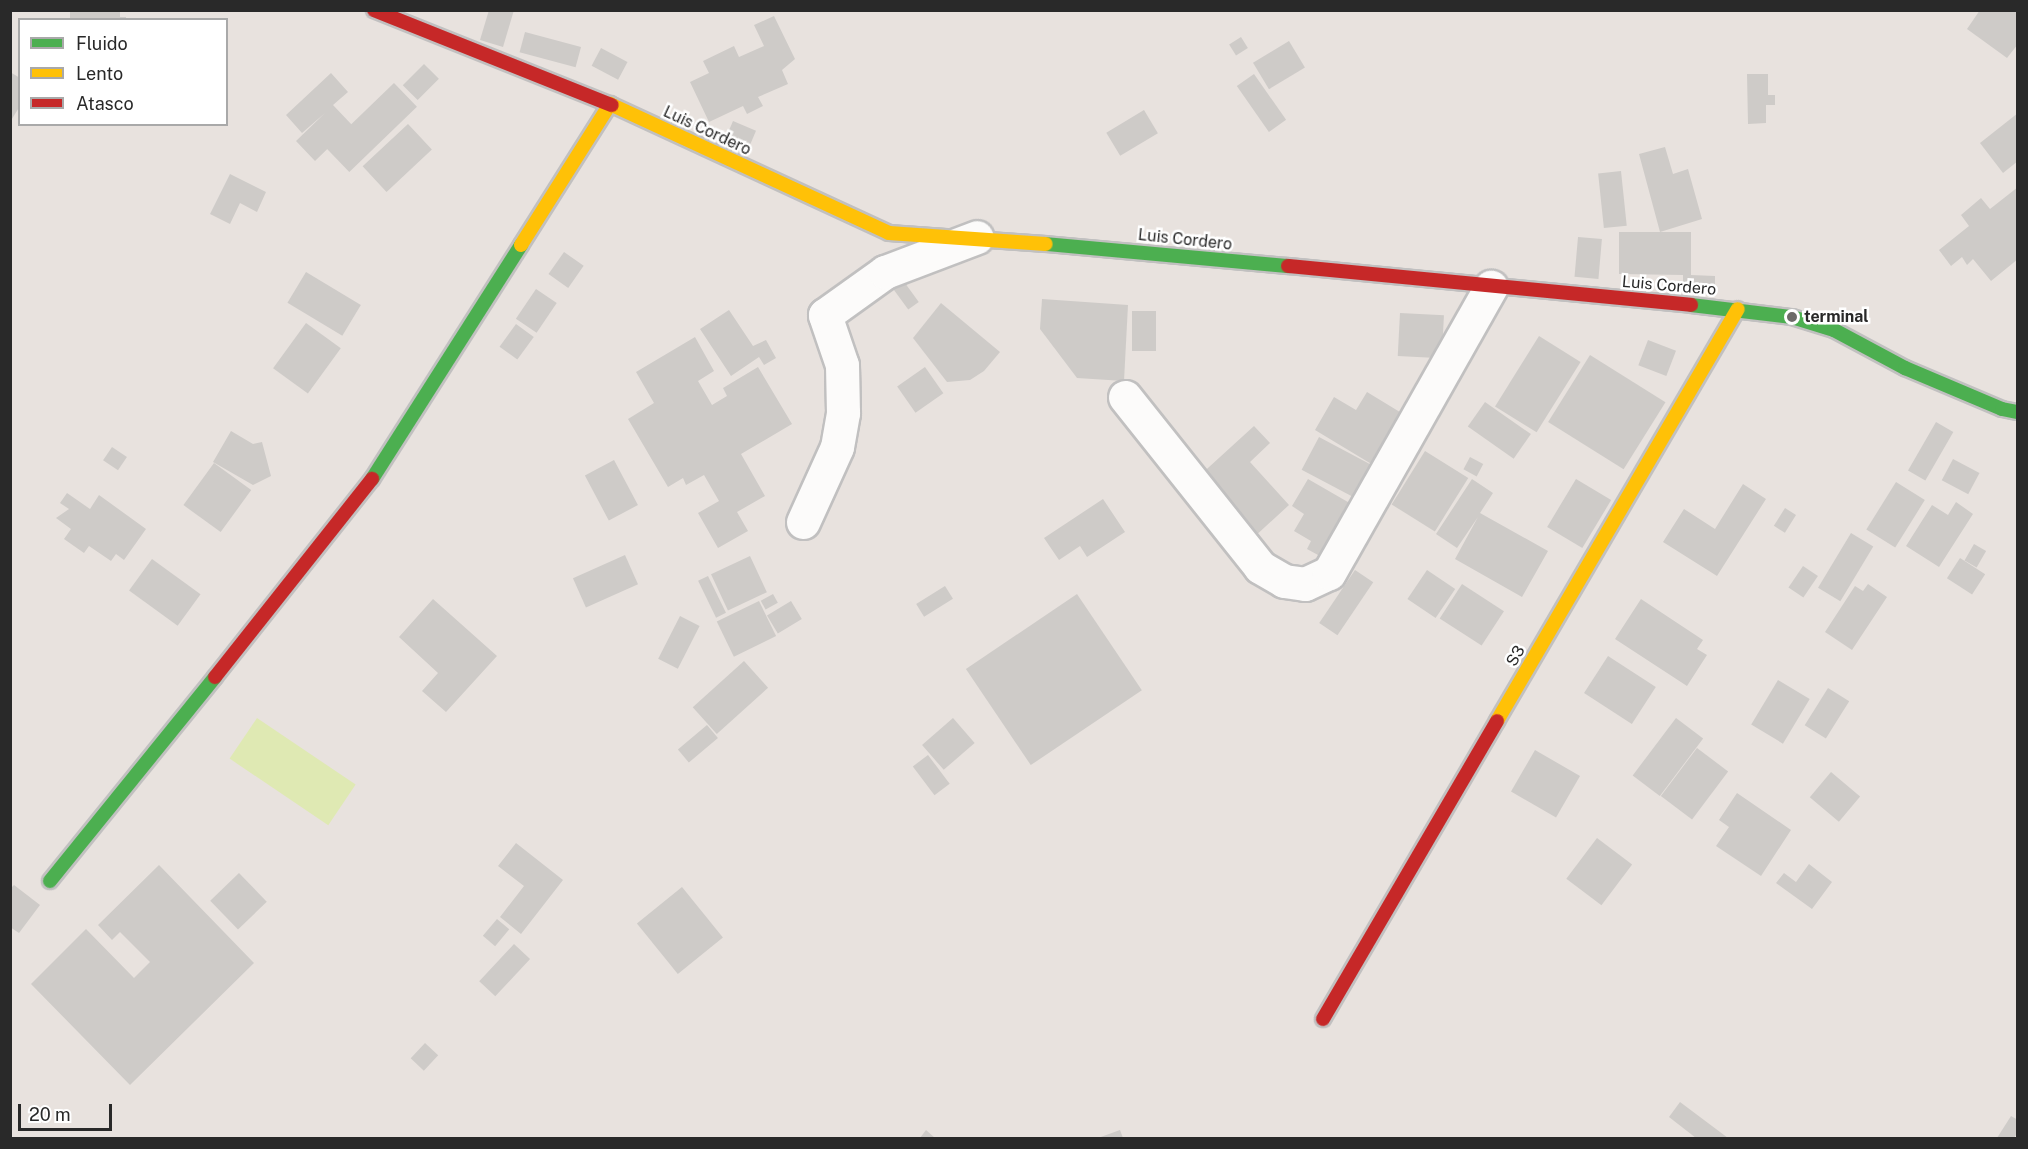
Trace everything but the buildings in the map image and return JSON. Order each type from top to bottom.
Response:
[{"type":"street","name":"Luis Cordero","points":[[374,10],[610,104],[889,233],[977,237],[1737,309],[1792,317],[1834,330],[1905,368],[2002,409],[2018,412]]},
{"type":"street","points":[[50,881],[361,496],[610,104]]},
{"type":"street","points":[[803,522],[837,447],[843,413],[842,366],[825,315],[885,272],[977,237]]},
{"type":"street","points":[[1125,397],[1260,567],[1284,581],[1305,584],[1329,573],[1491,287]]},
{"type":"street","name":"S3","points":[[1323,1019],[1737,309]]},
{"type":"green space","points":[[257,718],[356,785],[328,825],[230,759]]},
{"type":"traffic: fast","points":[[1046,244],[1288,266]]},
{"type":"traffic: fast","points":[[372,479],[521,245]]},
{"type":"traffic: fast","points":[[1691,305],[1792,317],[1834,330],[1905,368],[2002,409],[2018,412]]},
{"type":"traffic: fast","points":[[50,881],[215,677]]},
{"type":"traffic: slow","points":[[521,245],[610,104]]},
{"type":"traffic: slow","points":[[612,105],[889,233],[1046,244]]},
{"type":"traffic: slow","points":[[1497,721],[1738,309]]},
{"type":"traffic: jam","points":[[374,10],[612,105]]},
{"type":"traffic: jam","points":[[1288,266],[1691,305]]},
{"type":"traffic: jam","points":[[215,677],[372,479]]},
{"type":"traffic: jam","points":[[1323,1019],[1497,721]]},
{"type":"place","name":"terminal","points":[[1792,317]]}]
